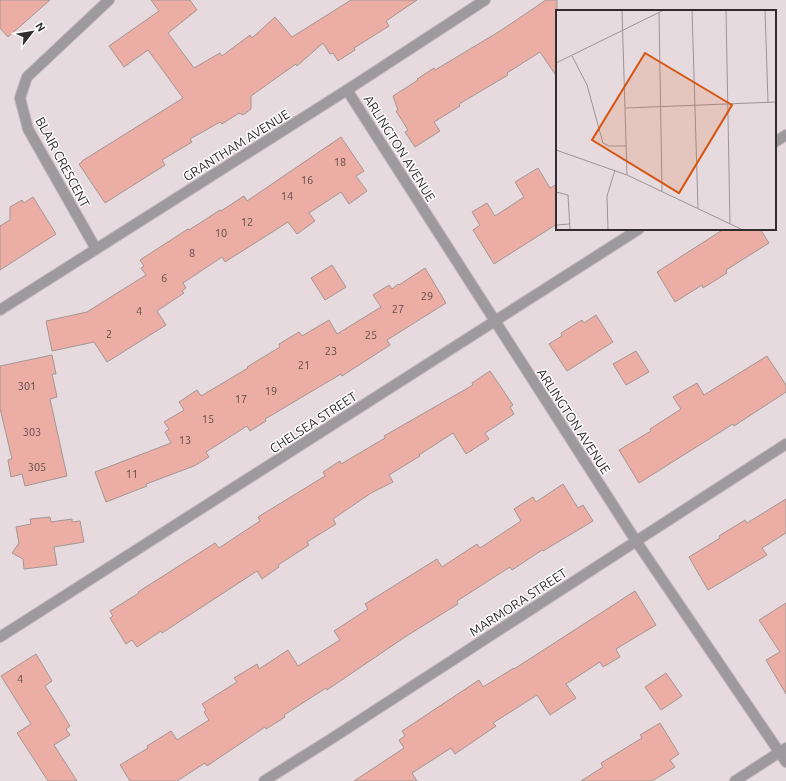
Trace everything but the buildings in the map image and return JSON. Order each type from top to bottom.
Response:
[{"type":"street","name":"BLAIR CRESCENT","points":[[96,249],[28,129],[20,98],[27,77],[109,0]]},
{"type":"street","name":"GRANTHAM AVENUE","points":[[0,310],[486,0]]},
{"type":"street","name":"ARLINGTON AVENUE","points":[[347,90],[494,322],[636,541],[783,750],[786,762]]},
{"type":"street","points":[[776,141],[786,135]]},
{"type":"street","name":"CHELSEA STREET","points":[[0,637],[637,230]]},
{"type":"street","name":"MARMORA STREET","points":[[264,781],[338,735],[786,444]]},
{"type":"street","points":[[735,781],[783,750]]}]
